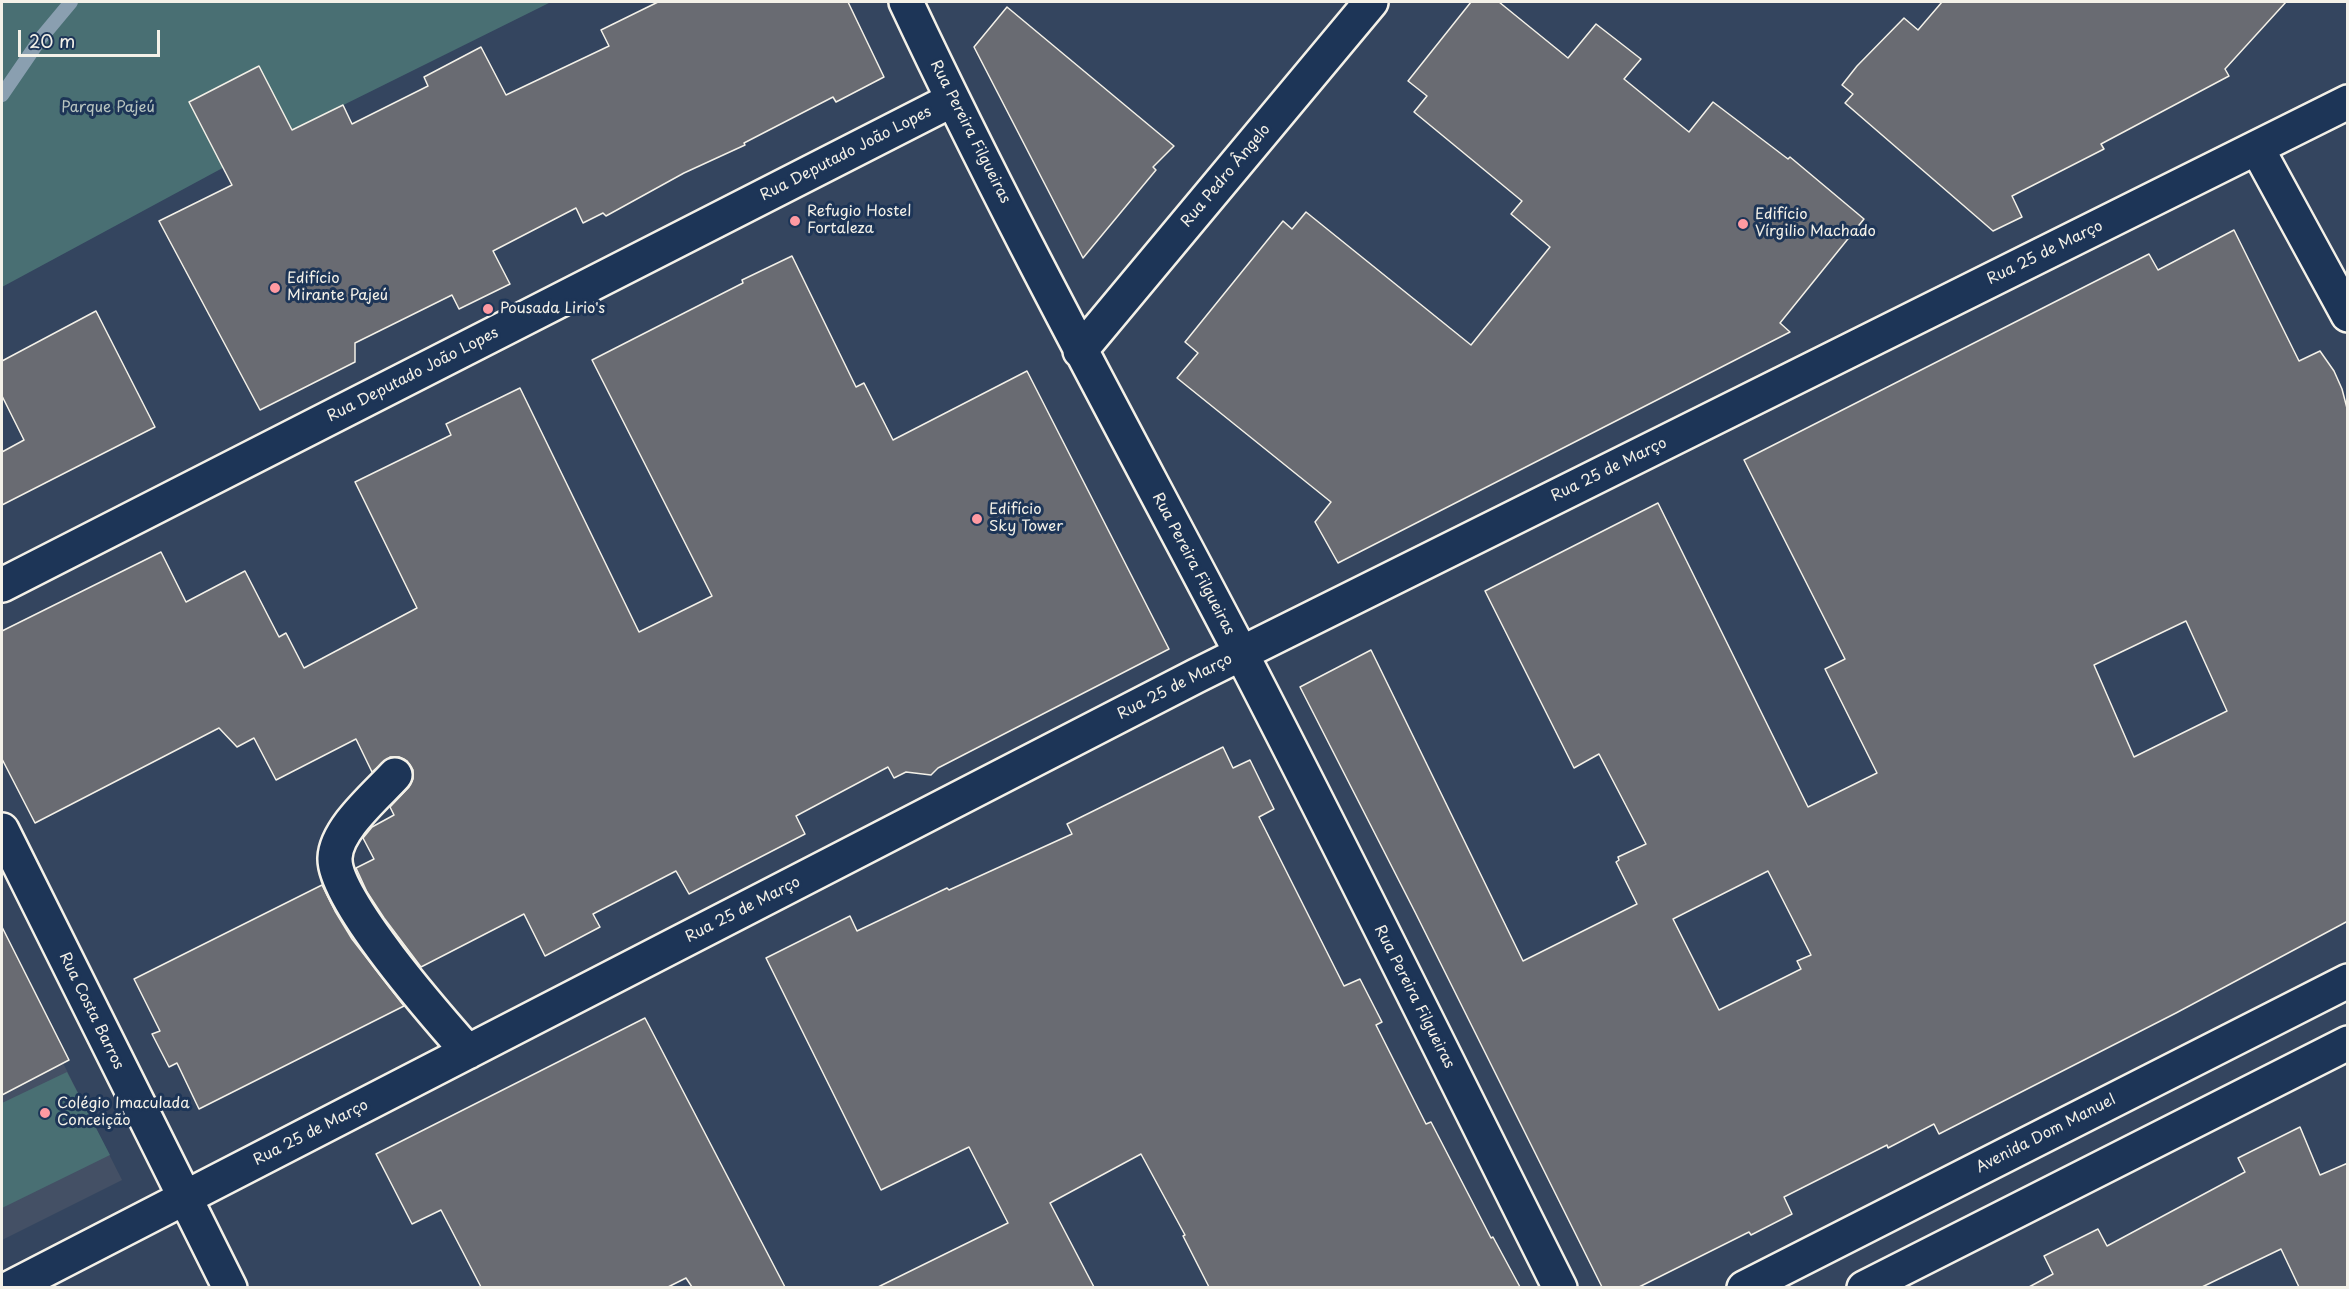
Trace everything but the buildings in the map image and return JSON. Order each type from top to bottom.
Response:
[{"type":"street","name":"Rua Pereira Filgueiras","points":[[906,2],[952,100],[1080,351],[1241,654],[1560,1287]]},
{"type":"street","name":"Rua Pedro Ângelo","points":[[1080,351],[1371,2]]},
{"type":"street","name":"Rua Deputado João Lopes","points":[[2,585],[952,100]]},
{"type":"street","name":"Rua 25 de Março","points":[[10,1287],[1241,654],[2348,102]]},
{"type":"street","points":[[2257,148],[2348,315]]},
{"type":"street","points":[[395,775],[341,837],[335,858],[338,878],[356,910],[381,945],[468,1052]]},
{"type":"street","name":"Rua Costa Barros","points":[[2,830],[230,1287]]},
{"type":"street","name":"Avenida Dom Manuel","points":[[1743,1287],[2348,981]]},
{"type":"street","points":[[1864,1287],[2348,1043]]},
{"type":"shaded area","name":"Colégio Imaculada Conceição","points":[[2,942],[122,1180],[2,1240]]},
{"type":"green space","name":"Parque Pajeú","points":[[2,2],[551,2],[293,130],[2,287]]},
{"type":"green space","points":[[67,1072],[110,1155],[2,1208],[2,1103]]},
{"type":"waterway","points":[[2,95],[41,38],[71,2]]},
{"type":"place","name":"Refugio Hostel Fortaleza","points":[[795,221]]},
{"type":"place","name":"Edifício Vírgilio Machado","points":[[1743,224]]},
{"type":"place","name":"Edifício Mirante Pajeú","points":[[275,288]]},
{"type":"place","name":"Pousada Lirio's","points":[[488,309]]},
{"type":"place","name":"Edifício Sky Tower","points":[[977,519]]},
{"type":"place","name":"Colégio Imaculada Conceição","points":[[45,1113]]}]
